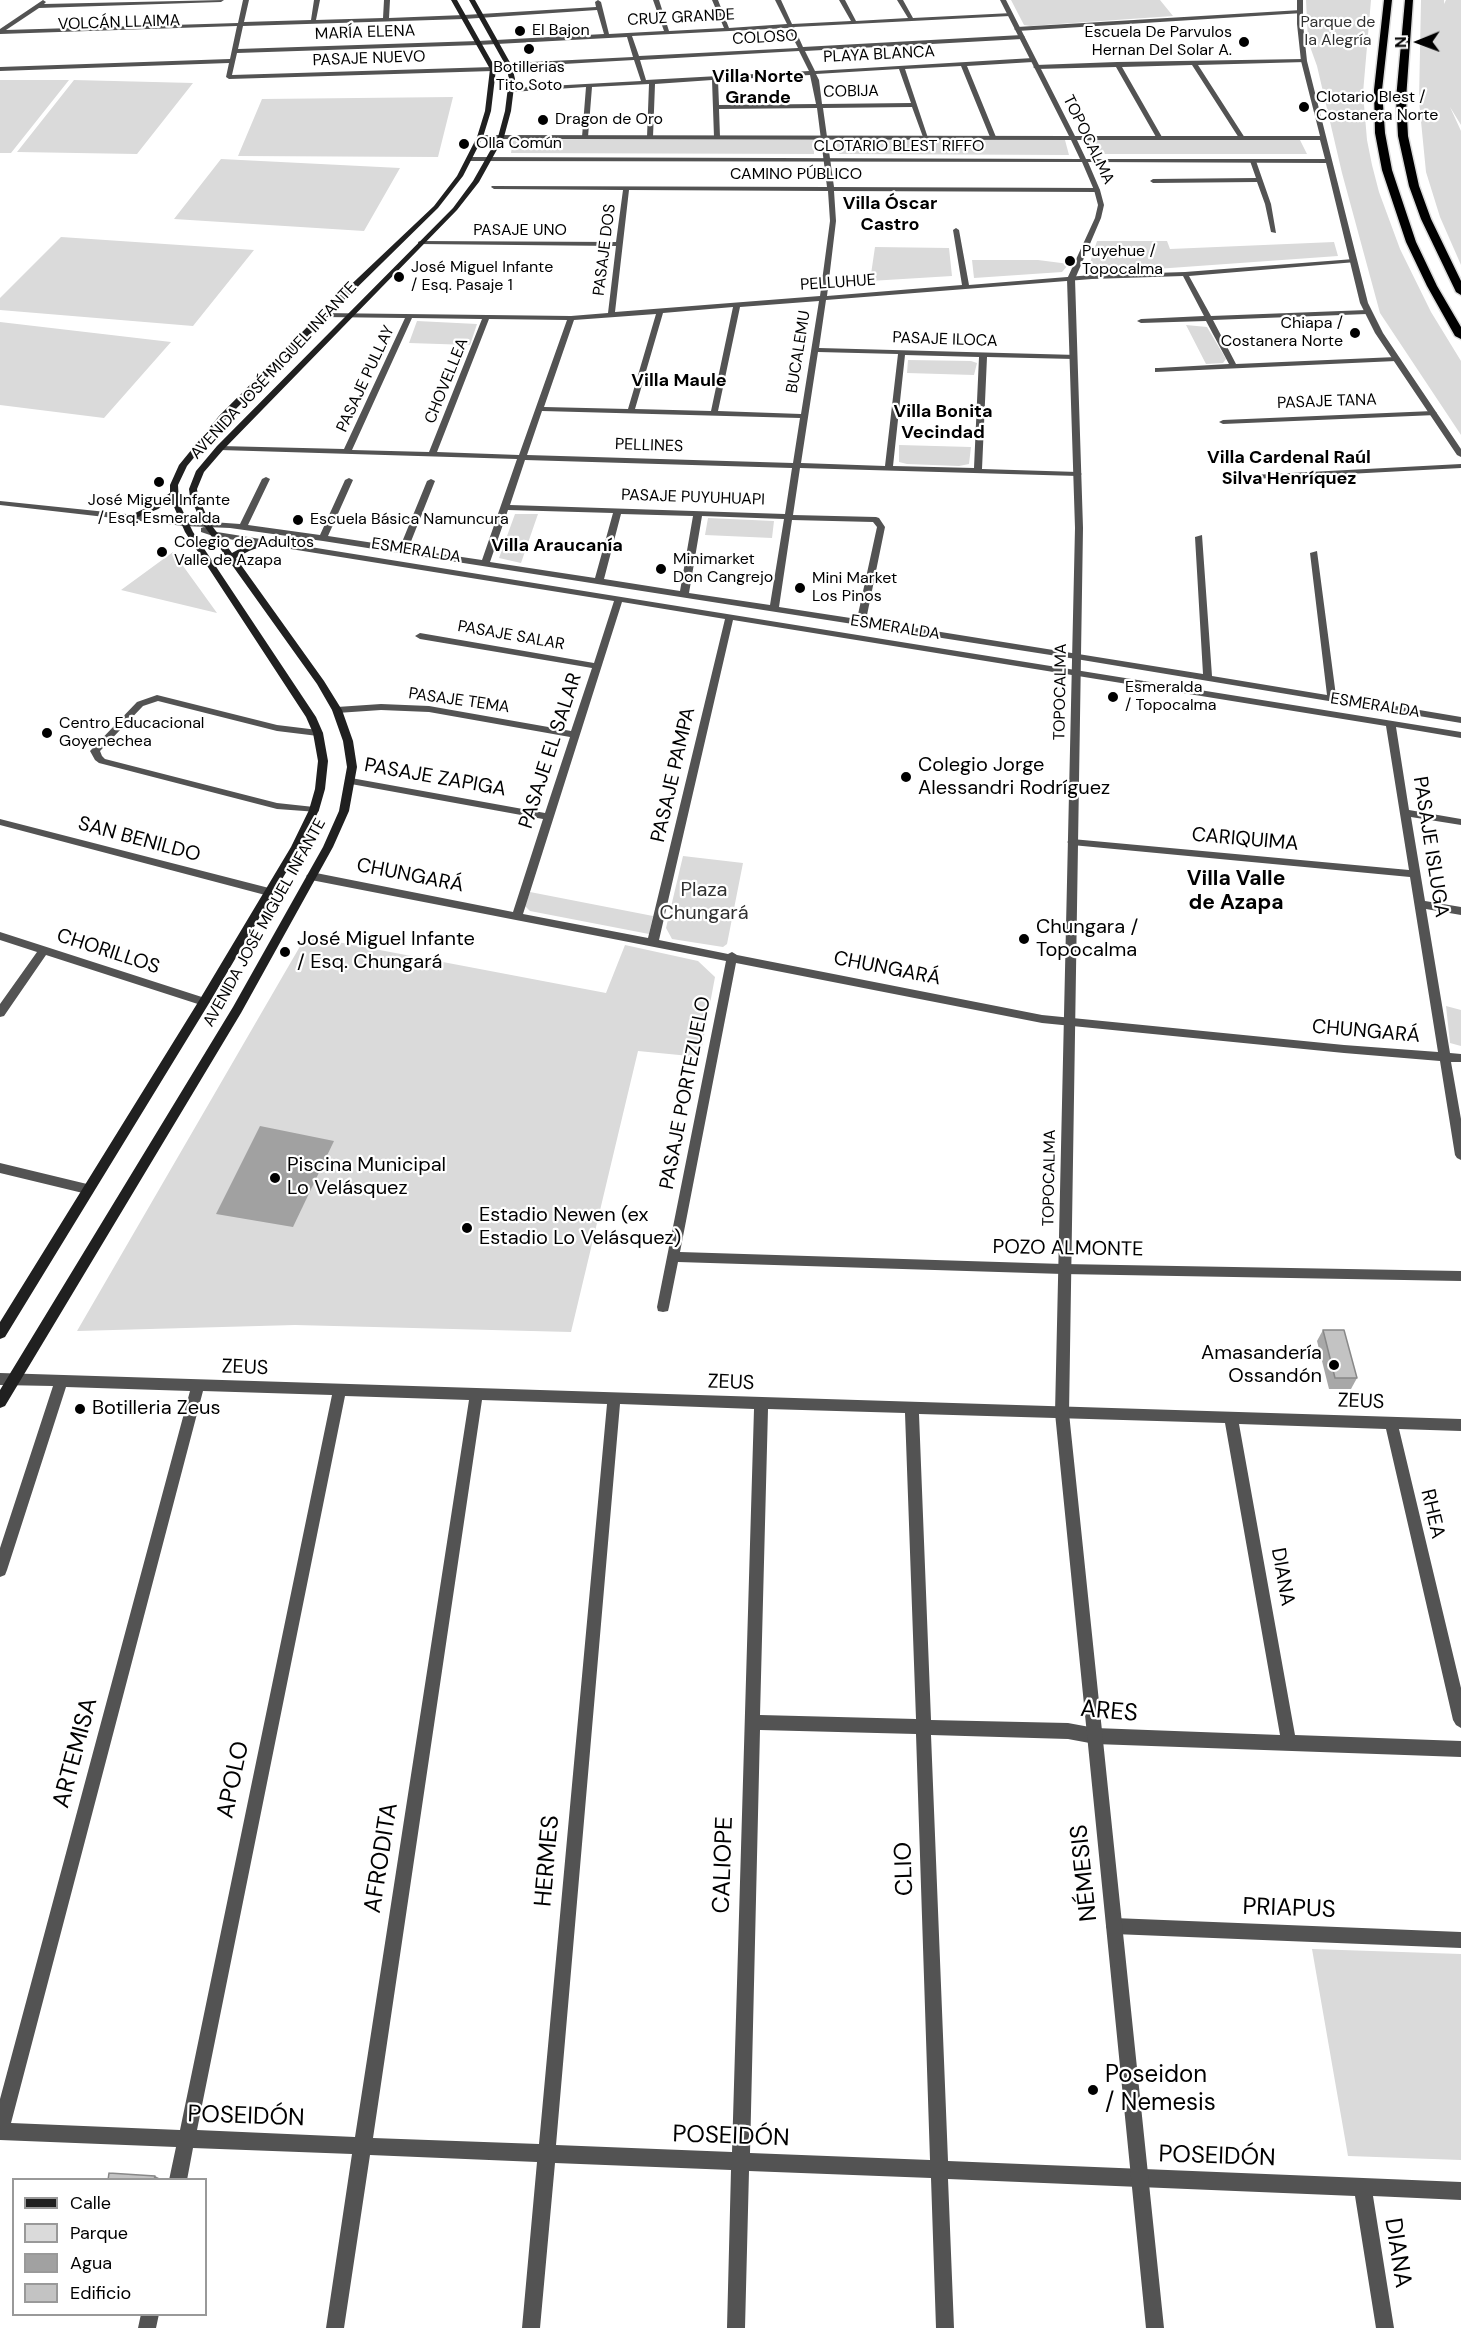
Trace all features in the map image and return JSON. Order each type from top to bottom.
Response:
[{"type":"highway","points":[[1388,0],[1378,90],[1380,133],[1385,161],[1395,201],[1411,242],[1432,286],[1461,336]]},
{"type":"highway","points":[[1409,0],[1401,99],[1403,136],[1414,186],[1426,219],[1461,292]]},
{"type":"main road","points":[[454,0],[493,69]]},
{"type":"main road","name":"AVENIDA JOSÉ MIGUEL INFANTE","points":[[0,1402],[6,1380],[237,1010],[337,829],[344,812],[351,781],[351,754],[337,710],[321,683],[206,523],[194,497],[194,489],[201,471],[220,448],[463,200],[489,159],[501,136],[511,90],[509,66],[472,0]]},
{"type":"main road","name":"AVENIDA JOSÉ MIGUEL INFANTE","points":[[1,1328],[204,1002],[269,892],[314,810],[323,775],[318,733],[306,706],[184,523],[173,495],[177,475],[208,434],[324,315],[445,198],[470,159],[480,136],[488,111],[493,85],[493,69]]},
{"type":"main road","points":[[133,516],[155,507],[173,495]]},
{"type":"main road","points":[[232,557],[246,549],[268,542]]},
{"type":"street","points":[[0,32],[46,0]]},
{"type":"street","points":[[38,6],[221,0]]},
{"type":"street","points":[[0,69],[233,61],[246,0]]},
{"type":"street","points":[[312,22],[317,0]]},
{"type":"street","points":[[386,20],[387,0]]},
{"type":"street","points":[[597,0],[607,36]]},
{"type":"street","points":[[656,0],[667,32]]},
{"type":"street","points":[[715,0],[727,29]]},
{"type":"street","name":"BUCALEMU","points":[[774,608],[832,234],[831,189],[820,106],[812,73],[778,0]]},
{"type":"street","points":[[842,0],[854,22]]},
{"type":"street","points":[[900,0],[911,19]]},
{"type":"street","name":"TOPOCALMA","points":[[1003,0],[1097,190],[1100,212],[1071,279],[1079,528],[1062,1413]]},
{"type":"street","points":[[1300,0],[1304,61],[1367,312],[1461,455]]},
{"type":"street","name":"VOLCÁN LLAIMA","points":[[0,32],[464,17],[599,8]]},
{"type":"street","points":[[1017,29],[1300,12]]},
{"type":"street","name":"CRUZ GRANDE","points":[[496,42],[1010,14]]},
{"type":"street","points":[[227,33],[239,32]]},
{"type":"street","points":[[629,34],[644,82]]},
{"type":"street","name":"COLOSO","points":[[509,66],[1022,37]]},
{"type":"street","name":"MARÍA ELENA","points":[[235,51],[496,42]]},
{"type":"street","name":"PLAYA BLANCA","points":[[511,90],[1033,60]]},
{"type":"street","name":"PASAJE NUEVO","points":[[233,61],[230,77],[493,69],[509,66]]},
{"type":"street","points":[[1036,67],[1304,61]]},
{"type":"street","points":[[1193,62],[1242,138]]},
{"type":"street","points":[[963,64],[993,137]]},
{"type":"street","points":[[1117,64],[1160,137]]},
{"type":"street","points":[[901,68],[926,137]]},
{"type":"street","points":[[715,78],[717,137]]},
{"type":"street","points":[[650,137],[652,82]]},
{"type":"street","points":[[585,137],[589,86]]},
{"type":"street","name":"COBIJA","points":[[716,107],[915,105]]},
{"type":"street","name":"CLOTARIO BLEST RIFFO","points":[[480,136],[1323,138]]},
{"type":"street","name":"CLOTARIO BLEST RIFFO","points":[[470,159],[1328,161]]},
{"type":"street","points":[[1253,161],[1274,232]]},
{"type":"street","points":[[1153,181],[1260,180]]},
{"type":"street","name":"CAMINO PÚBLICO","points":[[494,187],[1097,190]]},
{"type":"street","name":"PASAJE DOS","points":[[611,315],[626,188]]},
{"type":"street","points":[[956,230],[966,287]]},
{"type":"street","name":"PASAJE UNO","points":[[420,243],[619,244]]},
{"type":"street","name":"PELLUHUE","points":[[324,315],[571,318],[1071,279],[1185,274],[1354,261]]},
{"type":"street","points":[[1185,274],[1234,367]]},
{"type":"street","points":[[714,413],[737,305]]},
{"type":"street","points":[[631,411],[660,311]]},
{"type":"street","points":[[1141,321],[1367,312]]},
{"type":"street","name":"PASAJE PULLAY","points":[[346,452],[409,317]]},
{"type":"street","name":"CHOVELLEA","points":[[432,454],[486,317]]},
{"type":"street","points":[[485,563],[571,318]]},
{"type":"street","name":"PASAJE ILOCA","points":[[815,350],[1074,357]]},
{"type":"street","points":[[890,468],[902,352]]},
{"type":"street","points":[[978,471],[983,355]]},
{"type":"street","points":[[1158,370],[1396,359]]},
{"type":"street","points":[[540,409],[804,416]]},
{"type":"street","name":"PASAJE TANA","points":[[1223,422],[1433,413]]},
{"type":"street","name":"PELLINES","points":[[220,448],[1078,474]]},
{"type":"street","points":[[1253,477],[1461,466]]},
{"type":"street","points":[[243,527],[266,479]]},
{"type":"street","points":[[323,538],[349,480]]},
{"type":"street","points":[[403,550],[431,481]]},
{"type":"street","name":"ESMERALDA","points":[[0,503],[184,523],[243,527],[323,538],[1077,656],[1461,720]]},
{"type":"street","name":"PASAJE PUYUHUAPI","points":[[505,507],[868,518],[879,522],[881,528],[861,622]]},
{"type":"street","points":[[599,581],[618,511]]},
{"type":"street","points":[[684,594],[699,513]]},
{"type":"street","name":"ESMERALDA","points":[[184,523],[216,534],[1461,735]]},
{"type":"street","points":[[1199,537],[1208,678]]},
{"type":"street","points":[[1314,552],[1332,698]]},
{"type":"street","name":"PASAJE EL SALAR","points":[[517,915],[619,598]]},
{"type":"street","name":"PASAJE PAMPA","points":[[653,941],[729,616]]},
{"type":"street","name":"PASAJE SALAR","points":[[420,636],[597,666]]},
{"type":"street","points":[[314,810],[265,804],[102,761],[96,755],[98,747],[140,704],[151,699],[163,699],[278,728],[318,733]]},
{"type":"street","name":"PASAJE TEMA","points":[[337,710],[381,707],[429,709],[575,735]]},
{"type":"street","name":"PASAJE ISLUGA","points":[[1390,723],[1461,1155]]},
{"type":"street","name":"PASAJE ZAPIGA","points":[[351,781],[549,817]]},
{"type":"street","points":[[1405,813],[1461,822]]},
{"type":"street","name":"SAN BENILDO","points":[[0,822],[269,892]]},
{"type":"street","name":"CARIQUIMA","points":[[1072,842],[1415,874]]},
{"type":"street","name":"CHUNGARÁ","points":[[311,876],[653,941],[1042,1019],[1461,1058]]},
{"type":"street","points":[[1420,904],[1461,911]]},
{"type":"street","name":"CHORILLOS","points":[[0,936],[204,1002]]},
{"type":"street","points":[[0,1013],[44,950]]},
{"type":"street","name":"PASAJE PORTEZUELO","points":[[663,1307],[732,957]]},
{"type":"street","points":[[0,1168],[87,1189]]},
{"type":"street","name":"POZO ALMONTE","points":[[673,1257],[1064,1269],[1461,1276]]},
{"type":"street","name":"ZEUS","points":[[6,1380],[1461,1425]]},
{"type":"street","points":[[0,1570],[61,1382]]},
{"type":"street","name":"ARTEMISA","points":[[0,2131],[198,1386]]},
{"type":"street","name":"APOLO","points":[[178,2178],[340,1390]]},
{"type":"street","name":"AFRODITA","points":[[335,2328],[476,1395]]},
{"type":"street","name":"HERMES","points":[[531,2328],[614,1399]]},
{"type":"street","name":"CALIOPE","points":[[735,2328],[761,1404]]},
{"type":"street","name":"CLIO","points":[[912,1408],[945,2328]]},
{"type":"street","name":"NÉMESIS","points":[[1062,1413],[1155,2328]]},
{"type":"street","name":"DIANA","points":[[1231,1418],[1289,1743]]},
{"type":"street","name":"RHEA","points":[[1391,1423],[1461,1720]]},
{"type":"street","name":"ARES","points":[[752,1722],[1068,1731],[1095,1736],[1461,1749]]},
{"type":"street","name":"PRIAPUS","points":[[1114,1926],[1461,1940]]},
{"type":"street","name":"POSEIDÓN","points":[[0,2131],[1461,2191]]},
{"type":"street","name":"DIANA","points":[[1362,2186],[1385,2328]]},
{"type":"green space","points":[[1011,0],[1160,0],[1173,16],[1030,26],[1024,25]]},
{"type":"green space","name":"Parque de la Alegría","points":[[1306,0],[1371,0],[1363,93],[1367,140],[1372,165],[1379,192],[1400,249],[1431,312],[1461,361],[1461,435],[1380,313],[1342,173],[1317,66],[1308,41]]},
{"type":"green space","points":[[1421,0],[1444,0],[1444,4],[1446,0],[1461,0],[1461,125],[1450,107],[1461,131],[1461,265],[1440,217],[1426,172],[1419,101]]},
{"type":"green space","points":[[0,80],[69,80],[11,153],[0,153]]},
{"type":"green space","points":[[74,80],[193,83],[137,154],[17,152]]},
{"type":"green space","points":[[453,97],[438,157],[238,156],[262,99]]},
{"type":"green space","points":[[814,139],[814,154],[511,153],[513,140]]},
{"type":"green space","points":[[835,139],[1065,140],[1069,155],[839,154]]},
{"type":"green space","points":[[1086,140],[1300,140],[1307,154],[1091,154]]},
{"type":"green space","points":[[221,159],[400,168],[364,231],[174,219]]},
{"type":"green space","points":[[61,237],[254,250],[193,326],[0,310],[0,298]]},
{"type":"green space","points":[[1097,241],[1167,241],[1170,249],[1334,242],[1338,256],[1156,269],[1088,269]]},
{"type":"green space","points":[[875,247],[949,248],[952,276],[870,281]]},
{"type":"green space","points":[[972,260],[1038,260],[1069,264],[1062,272],[974,278]]},
{"type":"green space","points":[[417,321],[477,324],[470,345],[409,343]]},
{"type":"green space","points":[[0,322],[171,342],[104,418],[0,405]]},
{"type":"green space","points":[[1186,325],[1207,327],[1226,359],[1223,363],[1206,364]]},
{"type":"green space","points":[[908,360],[977,363],[974,375],[907,373]]},
{"type":"green space","points":[[899,445],[971,447],[969,464],[959,466],[899,462]]},
{"type":"green space","points":[[515,514],[538,514],[521,563],[499,558]]},
{"type":"green space","points":[[708,518],[774,521],[772,538],[705,535]]},
{"type":"green space","points":[[173,552],[217,613],[121,590]]},
{"type":"green space","name":"Plaza Chungará","points":[[683,856],[743,863],[727,944],[723,947],[672,939],[666,928]]},
{"type":"green space","points":[[530,892],[653,916],[649,934],[530,911],[525,906]]},
{"type":"green space","name":"Estadio Newen (ex Estadio Lo Velásquez)","points":[[306,936],[606,993],[625,945],[698,961],[715,977],[700,1057],[638,1051],[571,1332],[295,1325],[77,1331]]},
{"type":"green space","points":[[1446,1006],[1461,1010],[1461,1046],[1450,1043]]},
{"type":"green space","points":[[1312,1949],[1461,1954],[1461,2160],[1348,2156]]},
{"type":"water","name":"Piscina Municipal Lo Velásquez","points":[[260,1126],[334,1141],[293,1227],[216,1214]]},
{"type":"building","points":[[1323,1330],[1344,1330],[1357,1378],[1335,1378]]},
{"type":"building","points":[[109,2173],[155,2176],[154,2178],[108,2178]]},
{"type":"place","name":"El Bajon","points":[[520,31]]},
{"type":"place","name":"Escuela De Parvulos Hernan Del Solar A.","points":[[1244,42]]},
{"type":"place","name":"Botillerias Tito Soto","points":[[529,49]]},
{"type":"place","name":"Clotario Blest / Costanera Norte","points":[[1304,107]]},
{"type":"place","name":"Dragon de Oro","points":[[543,120]]},
{"type":"place","name":"Olla Común","points":[[464,144]]},
{"type":"place","name":"Puyehue / Topocalma","points":[[1070,261]]},
{"type":"place","name":"José Miguel Infante / Esq. Pasaje 1","points":[[399,277]]},
{"type":"place","name":"Chiapa / Costanera Norte","points":[[1355,333]]},
{"type":"place","name":"José Miguel Infante / Esq. Esmeralda","points":[[159,482]]},
{"type":"place","name":"Escuela Básica Namuncura","points":[[298,520]]},
{"type":"place","name":"Colegio de Adultos Valle de Azapa","points":[[162,552]]},
{"type":"place","name":"Minimarket Don Cangrejo","points":[[661,569]]},
{"type":"place","name":"Mini Market Los Pinos","points":[[800,588]]},
{"type":"place","name":"Esmeralda / Topocalma","points":[[1113,697]]},
{"type":"place","name":"Centro Educacional Goyenechea","points":[[47,733]]},
{"type":"place","name":"Colegio Jorge Alessandri Rodríguez","points":[[906,777]]},
{"type":"place","name":"Chungara / Topocalma","points":[[1024,939]]},
{"type":"place","name":"José Miguel Infante / Esq. Chungará","points":[[285,952]]},
{"type":"place","name":"Piscina Municipal Lo Velásquez","points":[[275,1178]]},
{"type":"place","name":"Estadio Newen (ex Estadio Lo Velásquez)","points":[[467,1228]]},
{"type":"place","name":"Amasandería Ossandón","points":[[1334,1365]]},
{"type":"place","name":"Botilleria Zeus","points":[[80,1409]]},
{"type":"place","name":"Poseidon / Nemesis","points":[[1093,2090]]},
{"type":"district","name":"Villa Norte Grande","points":[[758,88]]},
{"type":"district","name":"Villa Óscar Castro","points":[[890,214]]},
{"type":"district","name":"Villa Maule","points":[[679,381]]},
{"type":"district","name":"Villa Bonita Vecindad","points":[[943,422]]},
{"type":"district","name":"Villa Cardenal Raúl Silva Henríquez","points":[[1289,468]]},
{"type":"district","name":"Villa Araucanía","points":[[557,546]]},
{"type":"district","name":"Villa Valle de Azapa","points":[[1236,891]]}]
